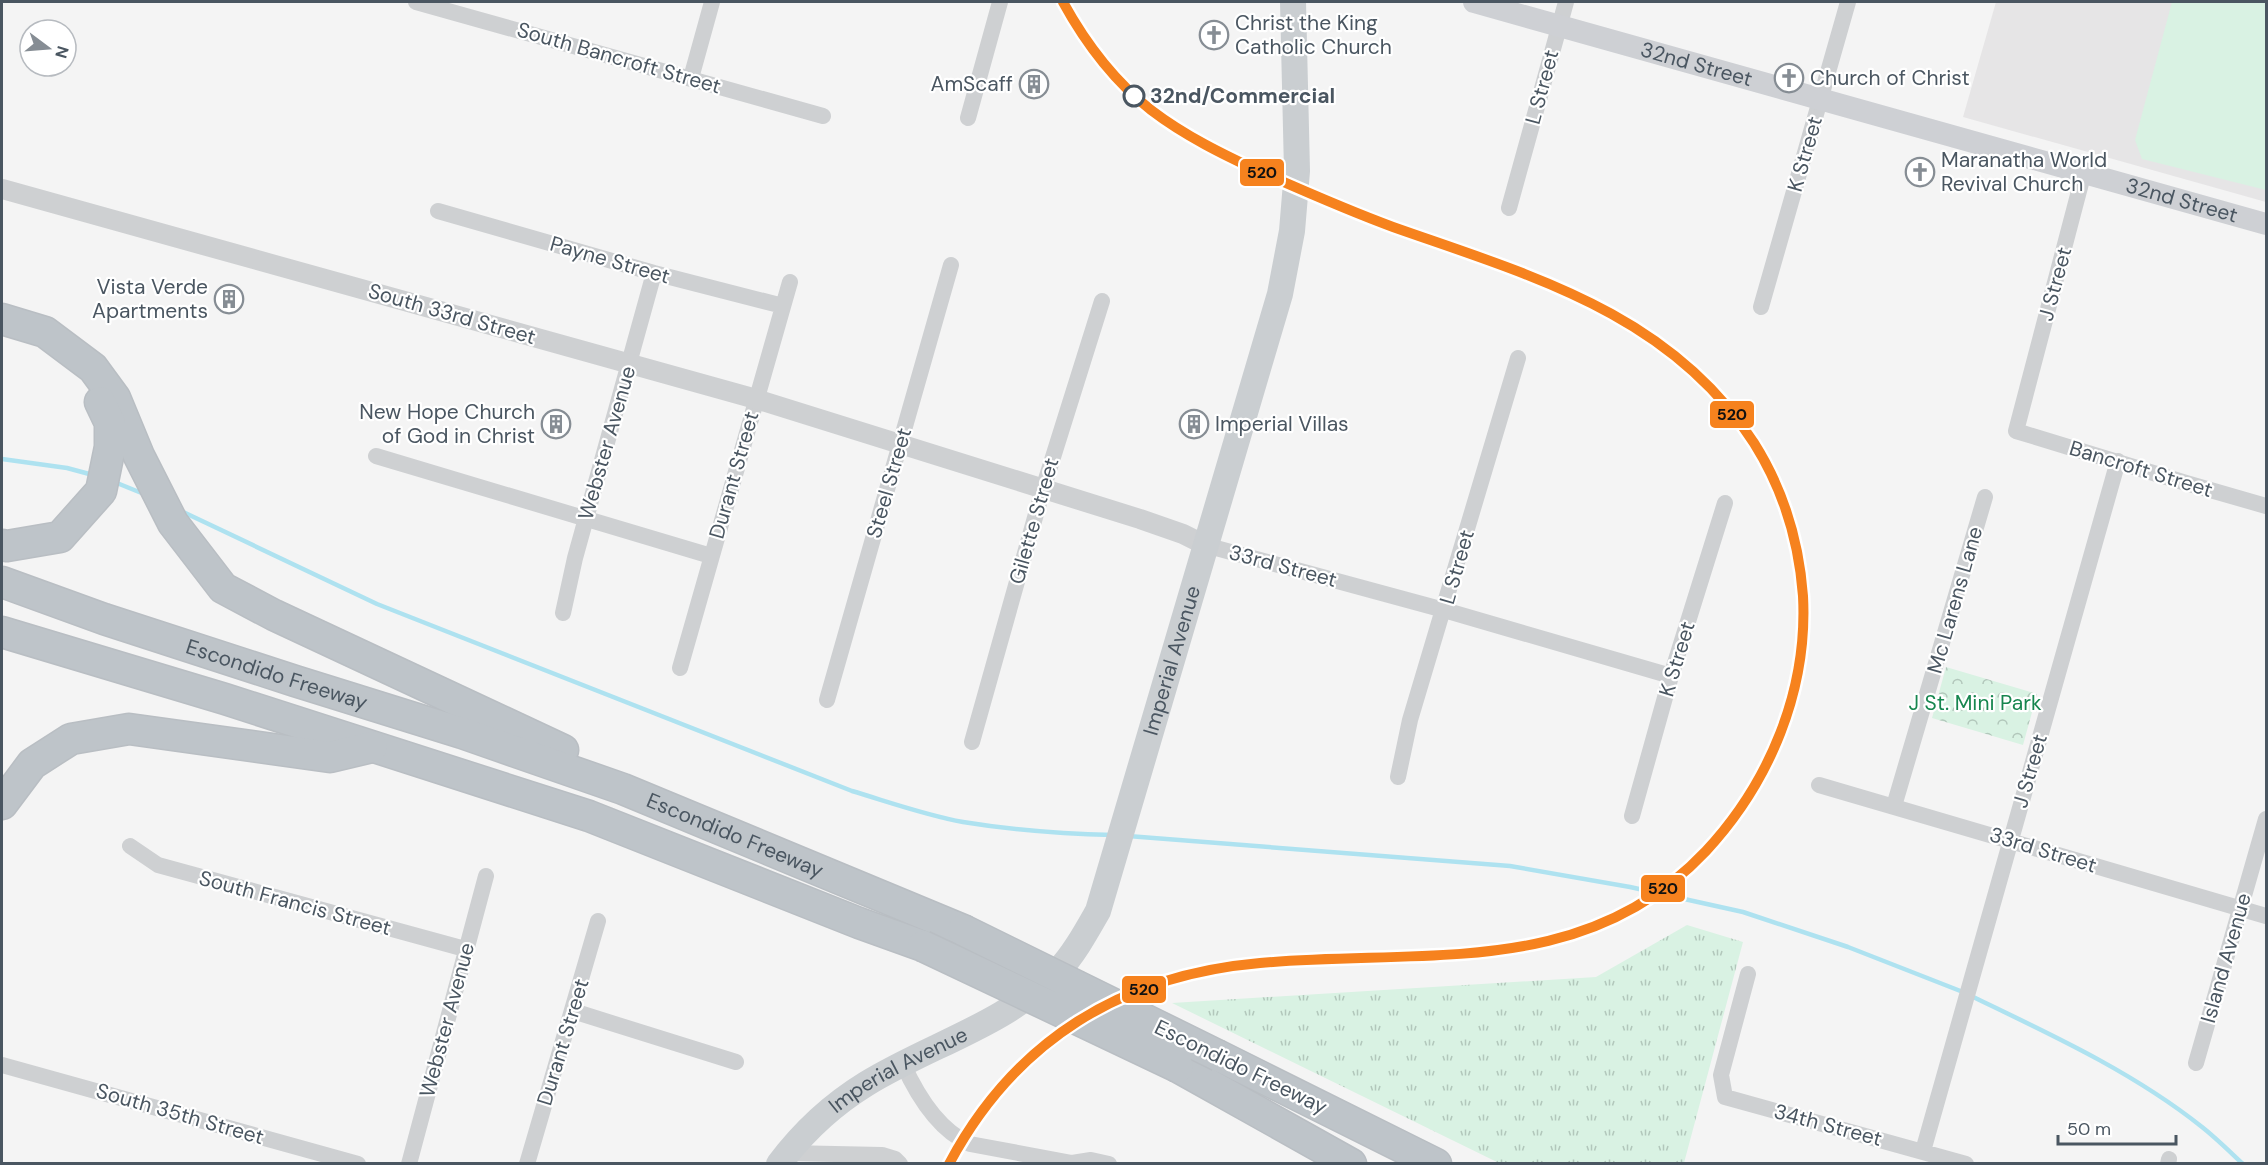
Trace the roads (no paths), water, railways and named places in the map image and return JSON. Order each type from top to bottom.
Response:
[{"type":"highway","points":[[2,319],[45,332],[93,368],[115,398],[139,456],[173,523],[223,588],[274,615],[568,752],[623,789]]},
{"type":"highway","points":[[2,338],[45,350],[91,383],[110,423],[110,447],[101,491],[60,537],[2,545]]},
{"type":"highway","name":"Escondido Freeway","points":[[2,582],[104,619],[462,733],[623,789],[963,930],[1436,1164]]},
{"type":"highway","name":"Escondido Freeway","points":[[2,632],[225,699],[589,816],[923,946],[1178,1067],[1351,1164]]},
{"type":"highway","points":[[2,804],[32,764],[71,739],[129,729],[330,757],[373,747]]},
{"type":"main road","name":"Imperial Avenue","points":[[783,1158],[826,1113],[865,1084],[989,1022],[1035,992],[1059,970],[1083,937],[1098,911],[1280,294],[1292,231],[1297,171],[1293,2]]},
{"type":"main road","name":"32nd Street","points":[[1474,2],[2266,224]]},
{"type":"street","name":"South Bancroft Street","points":[[423,2],[823,116]]},
{"type":"street","points":[[691,78],[712,2]]},
{"type":"street","points":[[968,118],[1000,2]]},
{"type":"street","name":"L Street","points":[[1509,208],[1566,2]]},
{"type":"street","name":"K Street","points":[[1761,307],[1848,2]]},
{"type":"street","name":"J Street","points":[[2016,430],[2084,172]]},
{"type":"street","name":"South 33rd Street","points":[[2,189],[756,399],[900,445]]},
{"type":"street","name":"Payne Street","points":[[438,211],[654,273],[783,306]]},
{"type":"street","name":"Steel Street","points":[[827,700],[951,265]]},
{"type":"street","name":"Webster Avenue","points":[[563,614],[585,520],[654,273]]},
{"type":"street","name":"Durant Street","points":[[680,668],[790,282]]},
{"type":"street","name":"Gilette Street","points":[[972,742],[1043,489],[1102,301]]},
{"type":"street","name":"L Street","points":[[1398,777],[1410,720],[1518,358]]},
{"type":"street","name":"Bancroft Street","points":[[2016,430],[2266,506]]},
{"type":"street","name":"33rd Street","points":[[900,445],[1173,530],[1205,545],[1444,610],[1671,676]]},
{"type":"street","points":[[376,456],[711,556]]},
{"type":"street","name":"J Street","points":[[1923,1151],[2118,461]]},
{"type":"street","name":"Mc Larens Lane","points":[[1894,806],[1984,497]]},
{"type":"street","name":"K Street","points":[[1632,816],[1671,676],[1725,503]]},
{"type":"street","name":"33rd Street","points":[[1820,785],[2266,916]]},
{"type":"street","name":"Island Avenue","points":[[2196,1063],[2266,819]]},
{"type":"street","name":"South Francis Street","points":[[130,846],[158,865],[465,949]]},
{"type":"street","name":"Webster Avenue","points":[[409,1164],[486,876]]},
{"type":"street","name":"Durant Street","points":[[527,1164],[598,921]]},
{"type":"street","name":"34th Street","points":[[1748,974],[1721,1075],[1725,1097],[1966,1164]]},
{"type":"street","points":[[573,1011],[736,1062]]},
{"type":"street","points":[[903,1064],[913,1086],[942,1125],[970,1144],[1072,1163],[1091,1160],[1109,1164]]},
{"type":"street","name":"South 35th Street","points":[[2,1065],[357,1164]]},
{"type":"street","points":[[783,1158],[882,1155],[895,1159],[900,1164]]},
{"type":"waterway","points":[[2,459],[67,468],[93,475]]},
{"type":"waterway","points":[[112,481],[144,494]]},
{"type":"waterway","points":[[181,511],[377,604],[852,791],[963,822],[1038,831],[1113,835]]},
{"type":"waterway","points":[[1128,836],[1510,866],[1630,887],[1743,912],[1848,947],[1963,992]]},
{"type":"waterway","points":[[1971,996],[2119,1071],[2176,1107],[2243,1164]]},
{"type":"place","name":"Christ the King Catholic Church","points":[[1214,35]]},
{"type":"place","name":"Church of Christ","points":[[1789,78]]},
{"type":"place","name":"AmScaff","points":[[1034,84]]},
{"type":"place","name":"32nd/Commercial","points":[[1134,96]]},
{"type":"place","name":"Maranatha World Revival Church","points":[[1920,172]]},
{"type":"place","name":"Vista Verde Apartments","points":[[229,299]]},
{"type":"place","name":"New Hope Church of God in Christ","points":[[556,424]]},
{"type":"place","name":"Imperial Villas","points":[[1194,424]]},
{"type":"park label","name":"J St. Mini Park","points":[[1975,703]]}]
